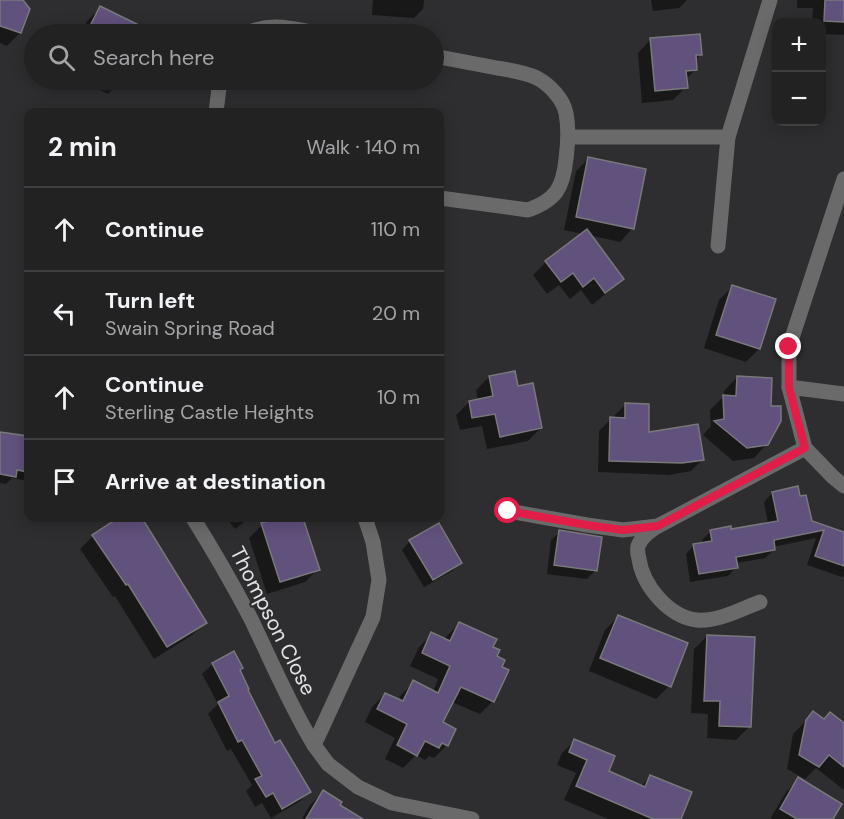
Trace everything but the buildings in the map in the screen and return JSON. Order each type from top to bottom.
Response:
[{"type":"street","points":[[718,246],[728,137],[770,0]]},
{"type":"street","points":[[444,58],[522,72],[537,78],[549,86],[566,111],[568,137],[564,174],[560,187],[542,206],[528,210],[444,199]]},
{"type":"street","points":[[216,108],[219,90]]},
{"type":"street","points":[[568,137],[728,137]]},
{"type":"street","points":[[844,178],[789,347],[789,387],[805,448],[844,486]]},
{"type":"street","points":[[789,387],[844,394]]},
{"type":"street","points":[[760,602],[713,620],[697,620],[681,615],[656,594],[646,580],[639,562],[637,548],[643,538],[658,526],[805,448]]},
{"type":"street","points":[[508,511],[623,530],[658,526]]},
{"type":"street","name":"Thompson Close","points":[[196,522],[217,555],[297,718],[328,764],[358,787],[392,803],[472,819]]},
{"type":"street","points":[[314,745],[374,617],[379,580],[374,542],[366,522]]},
{"type":"route","points":[[508,511],[623,530],[658,526],[805,448],[789,387],[789,347]]}]
